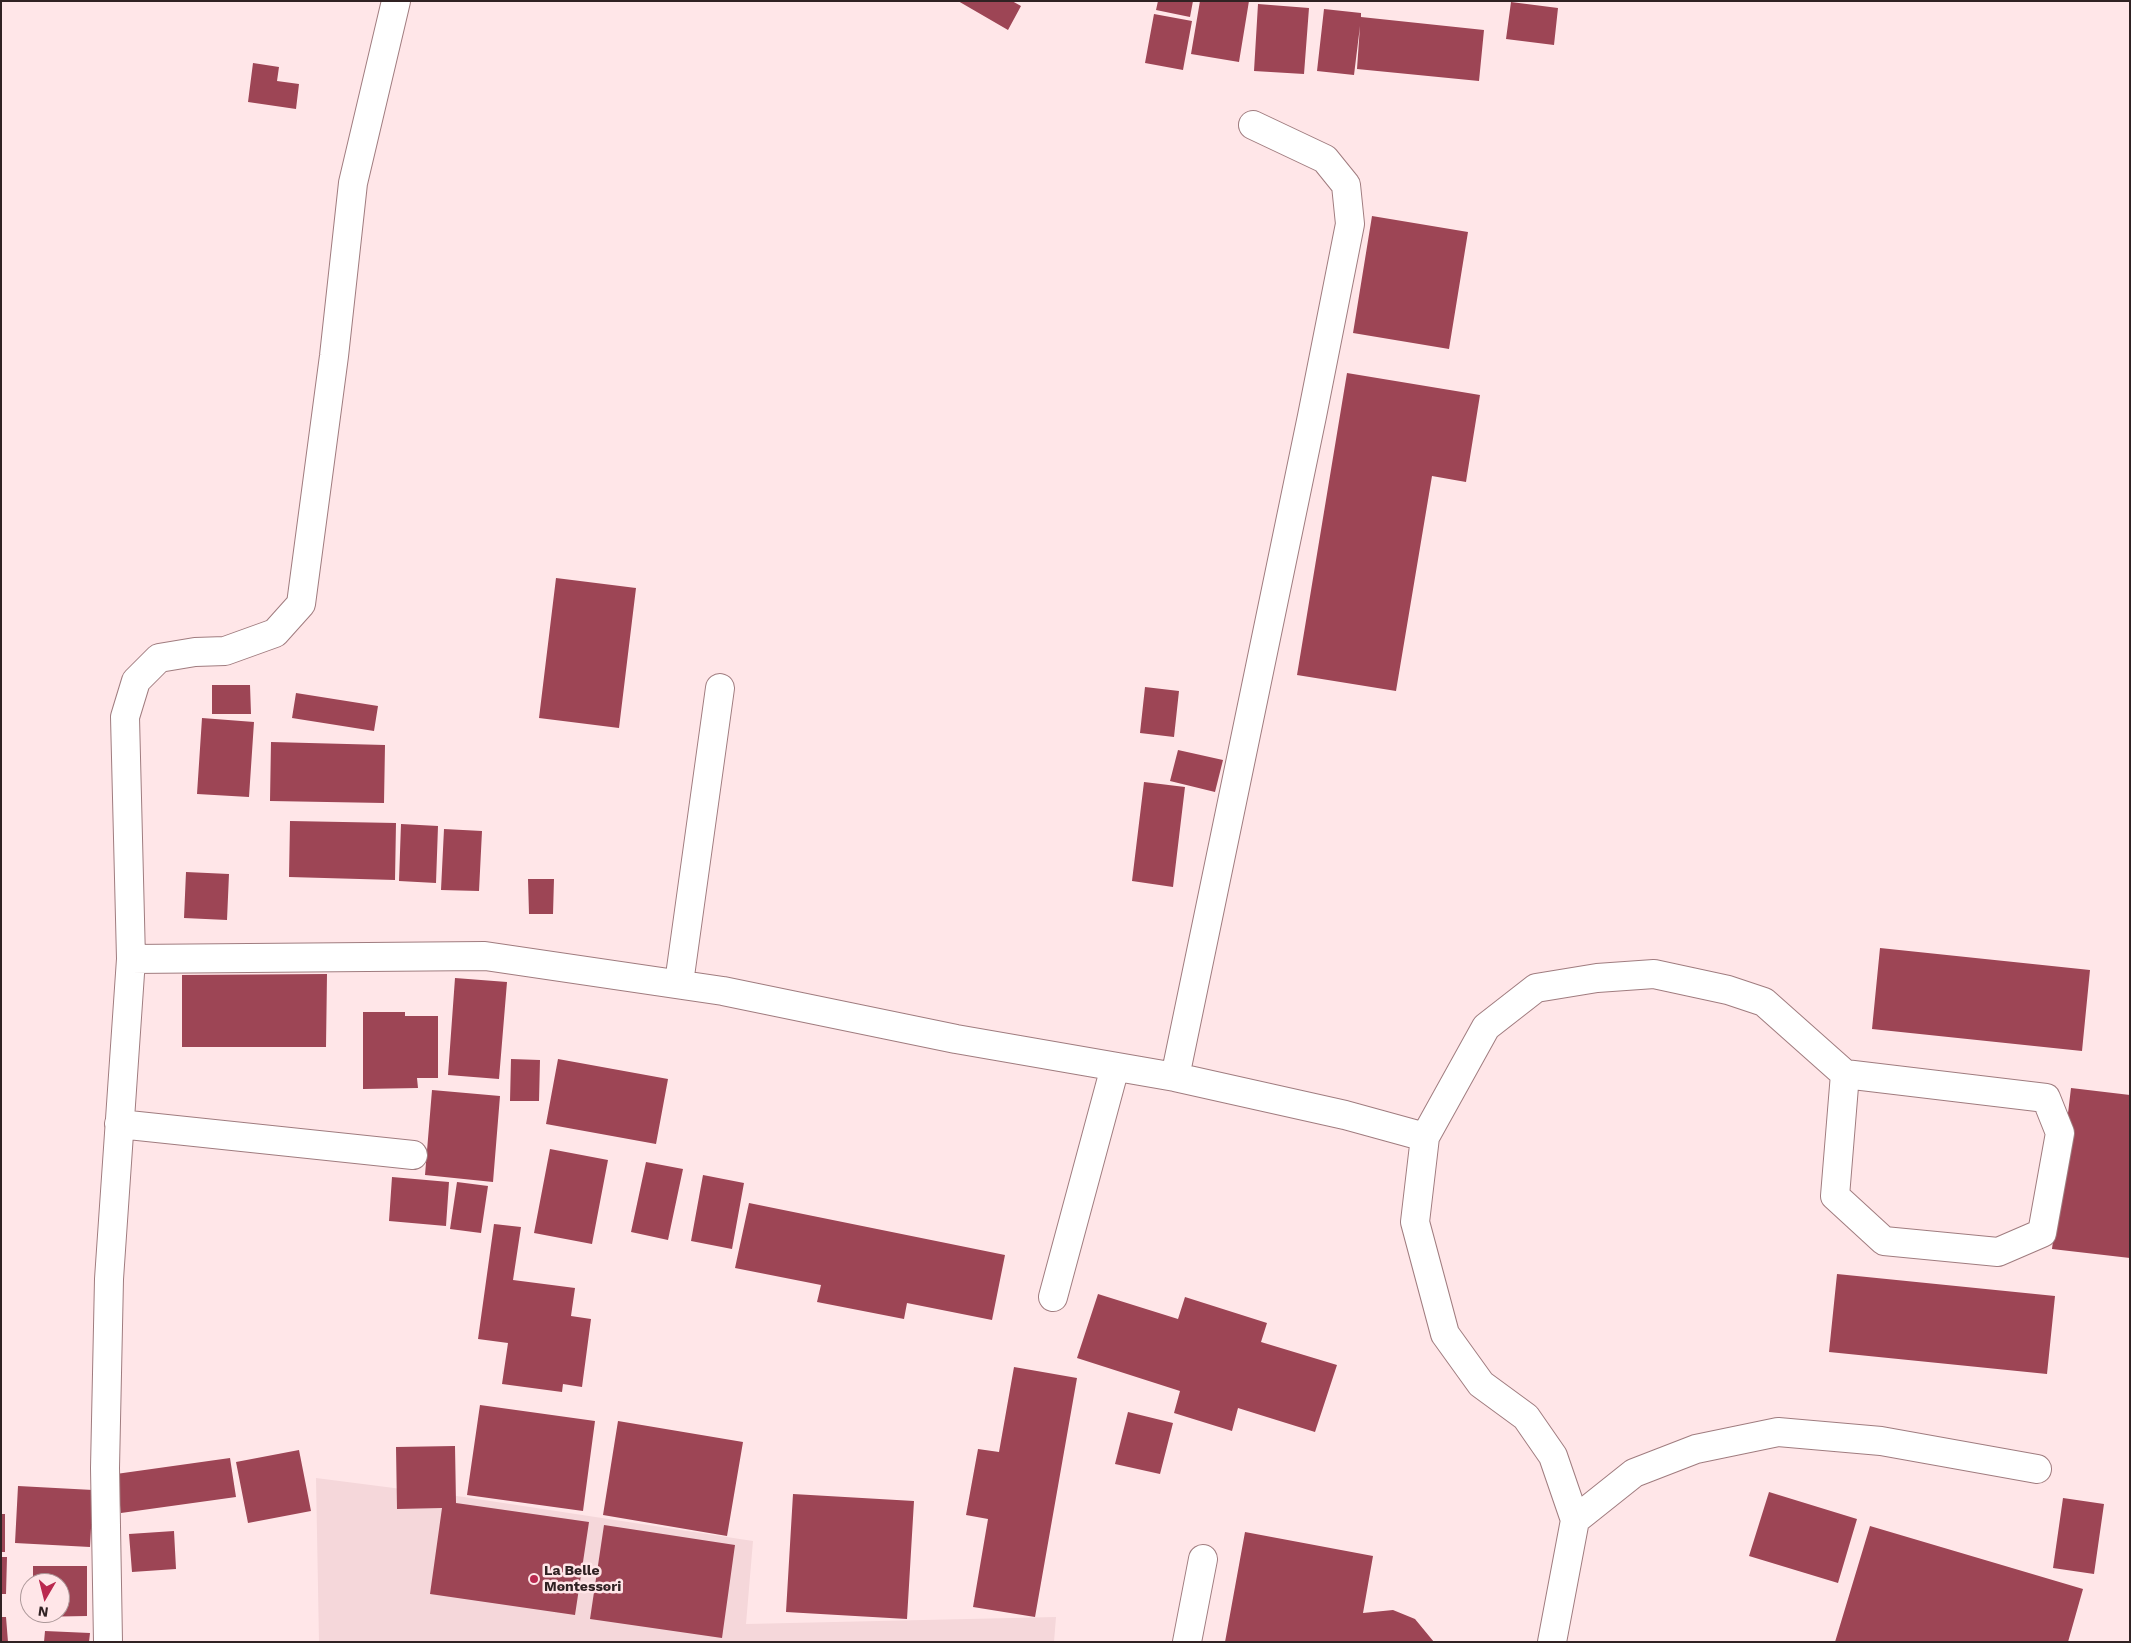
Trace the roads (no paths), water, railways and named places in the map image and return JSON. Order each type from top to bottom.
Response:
[{"type":"street","points":[[108,1642],[105,1468],[110,1279],[131,959],[125,716],[136,681],[159,658],[195,652],[225,651],[274,633],[301,604],[334,356],[353,183],[396,1]]},
{"type":"street","points":[[1175,1077],[1350,224],[1346,185],[1325,159],[1254,125]]},
{"type":"street","points":[[679,983],[720,688]]},
{"type":"street","points":[[131,959],[485,956],[679,983],[956,1040],[1175,1077],[1345,1115],[1425,1137]]},
{"type":"street","points":[[1552,1642],[1575,1520],[1553,1456],[1526,1417],[1481,1384],[1444,1334],[1415,1222],[1425,1137],[1486,1027],[1536,988],[1597,978],[1654,974],[1728,990],[1764,1002],[1845,1074],[2046,1098],[2060,1133],[2042,1233],[1998,1252],[1884,1240],[1835,1196],[1845,1074]]},
{"type":"street","points":[[1053,1297],[1114,1067]]},
{"type":"street","points":[[119,1124],[412,1154]]},
{"type":"street","points":[[1575,1520],[1634,1473],[1696,1449],[1778,1432],[1881,1441],[2037,1469]]},
{"type":"street","points":[[1186,1642],[1203,1559]]},
{"type":"place","name":"La Belle Montessori","points":[[534,1579]]}]
